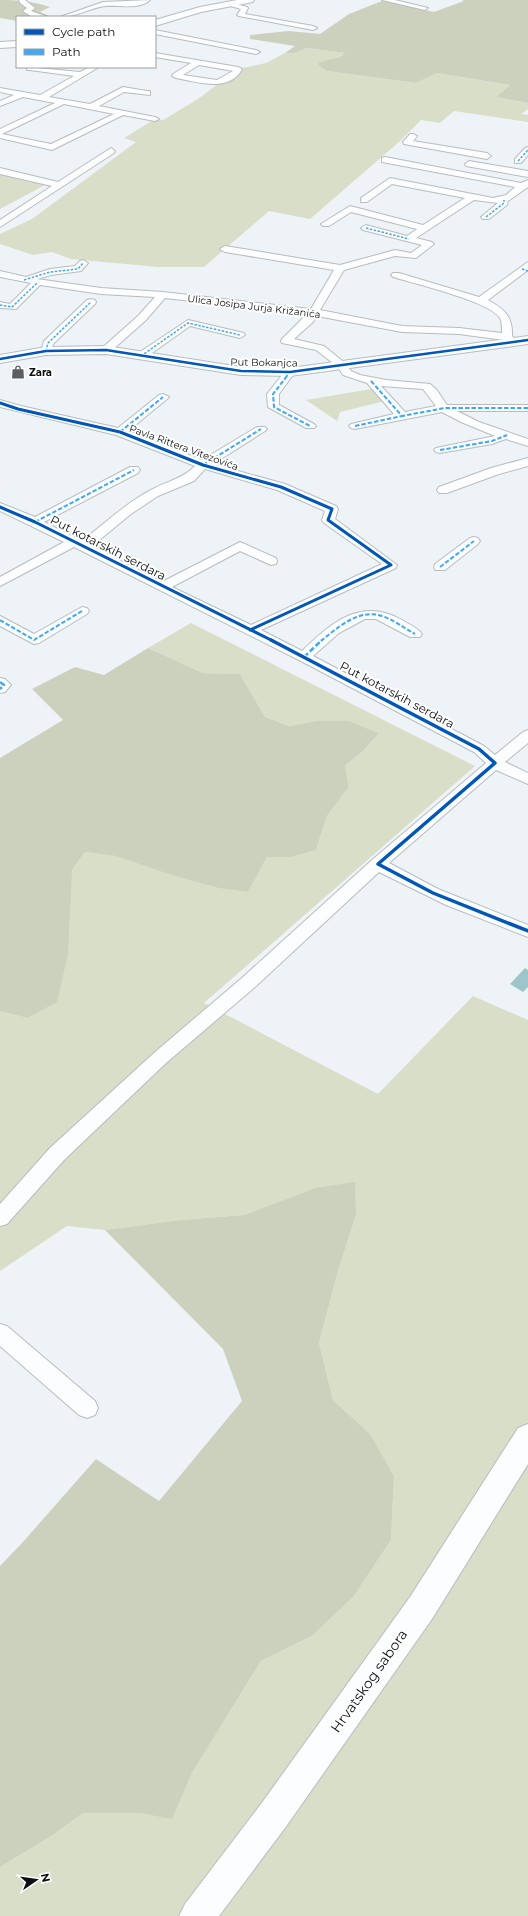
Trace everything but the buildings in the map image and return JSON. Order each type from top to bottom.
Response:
[{"type":"main road","points":[[156,23],[231,2],[250,0]]},
{"type":"main road","points":[[0,45],[16,44]]},
{"type":"main road","name":"Put Bokanjca","points":[[0,359],[46,351],[106,350],[241,371],[290,372],[345,366],[510,340],[528,340]]},
{"type":"main road","name":"Hrvatskog sabora","points":[[197,1916],[273,1816],[421,1608],[528,1438]]},
{"type":"street","points":[[22,0],[22,2],[32,8],[26,11],[40,16]]},
{"type":"street","points":[[27,0],[39,3]]},
{"type":"street","points":[[67,16],[103,4],[140,3],[147,0]]},
{"type":"street","points":[[385,0],[425,8]]},
{"type":"street","points":[[231,2],[245,8],[241,15],[313,28]]},
{"type":"street","points":[[156,32],[256,52]]},
{"type":"street","points":[[156,55],[197,62],[218,66],[238,69],[236,73],[218,83],[176,76],[197,62]]},
{"type":"street","points":[[30,68],[82,75]]},
{"type":"street","points":[[41,98],[93,68]]},
{"type":"street","points":[[91,107],[123,89],[147,93]]},
{"type":"street","points":[[0,90],[155,119]]},
{"type":"street","points":[[0,104],[22,94]]},
{"type":"street","points":[[0,132],[62,102]]},
{"type":"street","points":[[0,136],[52,147],[122,113]]},
{"type":"street","points":[[413,136],[407,142],[496,158]]},
{"type":"street","points":[[528,150],[514,161],[528,163]]},
{"type":"street","points":[[0,224],[111,151]]},
{"type":"street","points":[[385,160],[525,184]]},
{"type":"street","points":[[457,162],[528,174]]},
{"type":"street","points":[[0,171],[58,185]]},
{"type":"street","points":[[364,200],[390,181],[493,201],[504,200],[511,197],[525,184]]},
{"type":"street","points":[[409,239],[473,197]]},
{"type":"street","points":[[486,217],[504,203],[504,200]]},
{"type":"street","points":[[326,224],[350,209],[424,228]]},
{"type":"street","points":[[224,249],[340,268],[396,253],[413,256],[429,244],[366,228]]},
{"type":"street","points":[[24,280],[50,272],[78,269],[83,262]]},
{"type":"street","points":[[340,268],[309,320],[286,341],[320,348],[324,353],[345,366],[347,373],[371,381],[426,386],[433,390],[439,402],[445,408],[480,428],[528,443]]},
{"type":"street","points":[[482,301],[495,289],[526,269]]},
{"type":"street","name":"Ulica Josipa Jurja Križanića","points":[[0,275],[101,291],[163,295],[313,312],[402,329],[459,331],[510,340]]},
{"type":"street","points":[[396,275],[482,301],[502,312],[508,323],[510,340]]},
{"type":"street","points":[[0,305],[12,307],[38,282]]},
{"type":"street","points":[[106,350],[142,318],[163,295]]},
{"type":"street","points":[[46,351],[48,343],[92,302]]},
{"type":"street","points":[[141,356],[188,323],[240,335]]},
{"type":"street","points":[[290,372],[273,394],[274,407],[310,426]]},
{"type":"street","points":[[371,381],[402,416]]},
{"type":"street","points":[[120,432],[163,397]]},
{"type":"street","name":"Pavla Rittera Vitezovića","points":[[0,403],[25,411],[120,432],[203,465],[291,491],[332,509],[328,520],[391,565],[250,630]]},
{"type":"street","points":[[356,426],[445,408],[528,408]]},
{"type":"street","points":[[0,582],[78,544],[154,494],[190,478],[203,465],[261,429]]},
{"type":"street","points":[[440,450],[492,441],[506,436]]},
{"type":"street","points":[[443,490],[528,462]]},
{"type":"street","points":[[35,522],[134,470]]},
{"type":"street","name":"Put kotarskih serdara","points":[[0,506],[35,522],[304,657],[479,749],[495,763],[528,779]]},
{"type":"street","points":[[440,567],[474,541]]},
{"type":"street","points":[[162,587],[240,546],[271,561]]},
{"type":"street","points":[[0,620],[34,640],[82,611]]},
{"type":"street","points":[[304,657],[326,636],[358,617],[371,614],[384,617],[414,634]]},
{"type":"street","points":[[0,682],[4,685],[0,689]]},
{"type":"street","points":[[0,1218],[57,1154],[160,1058],[249,982],[378,864],[528,736]]},
{"type":"street","points":[[378,864],[397,876],[447,900],[528,931]]},
{"type":"street","points":[[0,1333],[87,1408]]},
{"type":"green space","points":[[0,0],[25,1],[50,7],[40,12],[50,16],[16,16],[16,21],[0,18]]},
{"type":"green space","points":[[462,0],[528,0],[528,103],[496,97],[510,85],[437,73],[416,83],[327,71],[319,66],[318,63],[339,57],[345,53],[307,48],[295,53],[285,53],[295,46],[250,39],[250,35],[289,31],[320,34],[349,14],[382,1],[434,12],[464,1]]},
{"type":"green space","points":[[307,48],[346,53],[319,66],[327,71],[416,83],[437,73],[510,85],[496,97],[528,103],[528,109],[521,114],[528,115],[528,122],[454,111],[440,123],[421,120],[399,142],[310,219],[269,211],[204,267],[158,267],[71,259],[52,252],[33,255],[0,244],[0,234],[32,219],[136,142],[124,138],[155,119],[163,120],[198,99],[238,69],[266,63],[285,53],[295,53]]},
{"type":"green space","points":[[0,174],[45,185],[0,209]]},
{"type":"green space","points":[[377,388],[389,400],[340,412],[337,421],[306,400]]},
{"type":"green space","points":[[191,623],[475,766],[204,1003],[378,1094],[473,996],[528,1020],[528,1916],[0,1916],[0,1867],[53,1835],[83,1813],[139,1813],[172,1818],[192,1773],[261,1661],[312,1636],[354,1596],[391,1540],[394,1476],[371,1435],[333,1400],[319,1343],[338,1271],[356,1215],[315,1188],[244,1215],[180,1220],[105,1230],[67,1226],[0,1271],[0,1011],[27,1018],[72,870],[85,852],[115,856],[165,873],[248,892],[267,857],[292,857],[316,850],[327,816],[349,787],[345,766],[364,750],[379,733],[349,721],[316,721],[289,726],[265,717],[240,674],[203,673],[148,648]]},
{"type":"green space","points":[[148,648],[203,673],[240,674],[265,717],[289,726],[316,721],[349,721],[379,733],[364,750],[345,766],[349,787],[327,816],[316,850],[292,857],[267,857],[248,892],[219,888],[165,873],[115,856],[85,852],[72,870],[68,954],[57,1002],[27,1018],[0,1011],[0,758],[63,720],[32,689],[75,667],[104,675]]},
{"type":"green space","points":[[355,1182],[356,1215],[338,1271],[319,1343],[333,1400],[371,1435],[394,1476],[391,1540],[354,1596],[312,1636],[261,1661],[192,1773],[172,1819],[139,1813],[83,1813],[53,1835],[0,1867],[0,1566],[96,1459],[159,1501],[242,1401],[223,1349],[105,1230],[180,1220],[244,1215],[315,1188]]},
{"type":"water","points":[[525,968],[528,970],[528,987],[523,992],[510,984]]},
{"type":"marked path","points":[[518,161],[528,150]]},
{"type":"marked path","points":[[486,217],[504,203],[504,200]]},
{"type":"marked path","points":[[366,228],[409,239]]},
{"type":"marked path","points":[[24,280],[50,272],[78,269],[83,263]]},
{"type":"marked path","points":[[522,269],[528,271]]},
{"type":"marked path","points":[[0,305],[12,307],[38,282]]},
{"type":"marked path","points":[[46,351],[48,343],[91,302]]},
{"type":"marked path","points":[[141,356],[188,323],[240,335]]},
{"type":"marked path","points":[[290,372],[273,394],[274,407],[310,426]]},
{"type":"marked path","points":[[371,381],[402,416],[445,408],[528,408]]},
{"type":"marked path","points":[[120,432],[163,397]]},
{"type":"marked path","points":[[355,426],[402,416]]},
{"type":"marked path","points":[[203,465],[261,429]]},
{"type":"marked path","points":[[440,450],[492,441],[507,435]]},
{"type":"marked path","points":[[35,522],[134,470]]},
{"type":"marked path","points":[[440,567],[474,541]]},
{"type":"marked path","points":[[0,620],[34,640],[82,611]]},
{"type":"marked path","points":[[304,657],[334,630],[343,624],[361,616],[370,614],[375,614],[393,621],[415,634]]},
{"type":"marked path","points":[[0,682],[4,685],[0,689]]},
{"type":"cycle path","points":[[0,359],[46,351],[106,350],[241,371],[290,372],[528,340]]},
{"type":"cycle path","points":[[0,403],[18,409],[120,432],[203,465],[281,487],[332,509],[328,520],[391,565],[250,630]]},
{"type":"cycle path","points":[[0,507],[35,522],[304,657],[479,749],[495,763],[378,864],[433,893],[528,931]]},
{"type":"place","name":"Zara","points":[[18,372]]}]
